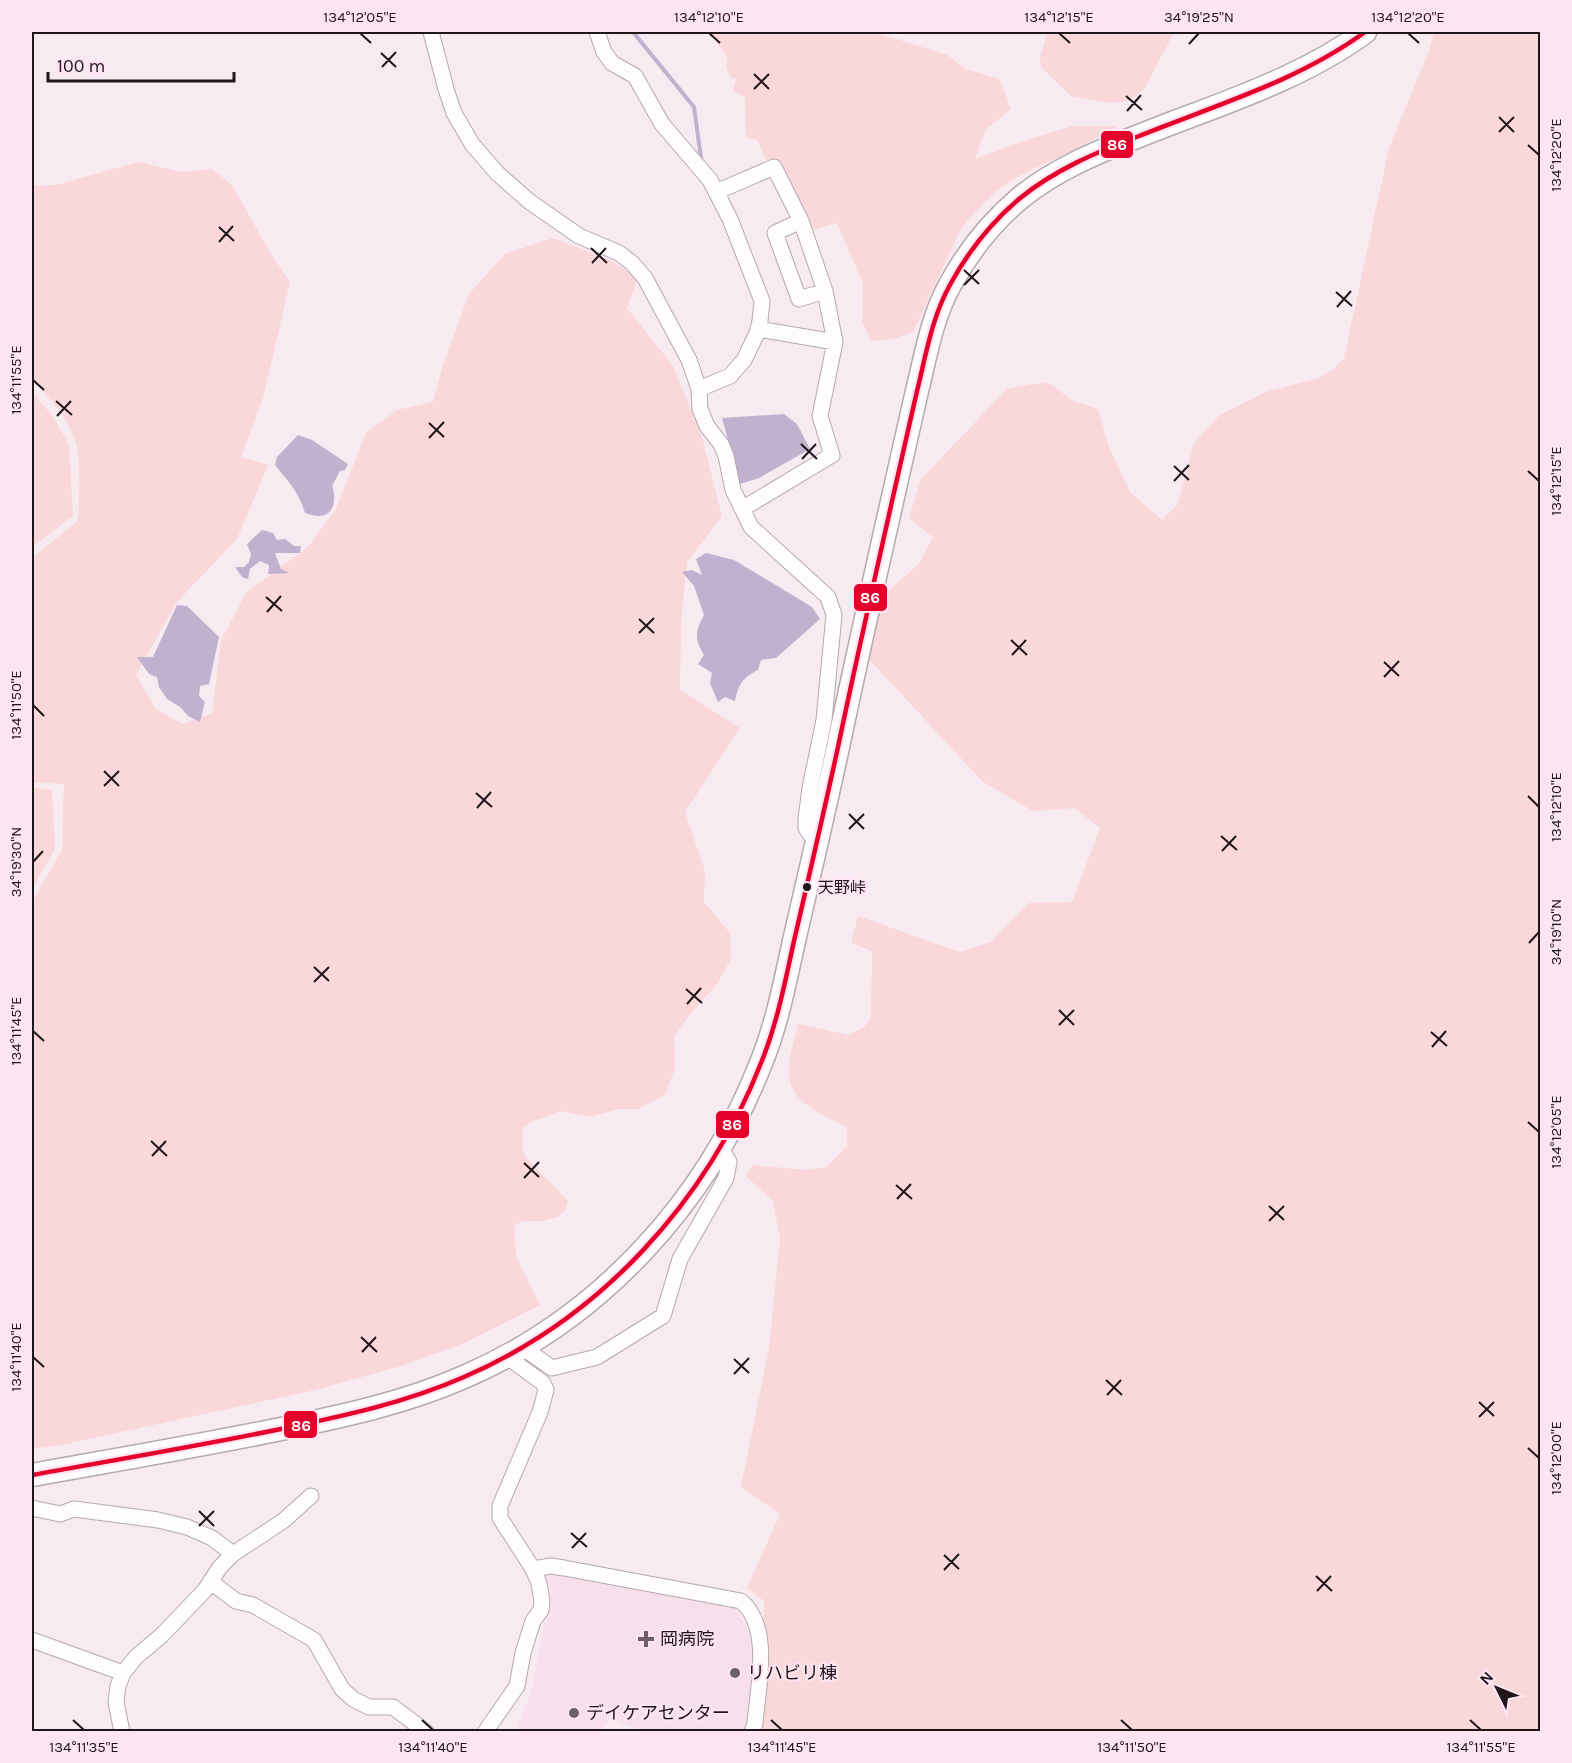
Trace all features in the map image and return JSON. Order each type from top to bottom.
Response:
[{"type":"highway","points":[[32,1475],[250,1435],[357,1413],[413,1397],[466,1377],[514,1352],[558,1325],[616,1279],[668,1222],[721,1148],[738,1117],[763,1060],[779,1005],[819,838],[916,391],[934,322],[950,284],[992,225],[1020,199],[1057,173],[1098,152],[1284,78],[1343,48],[1365,32]]},
{"type":"street","points":[[431,32],[454,113],[472,144],[497,173],[530,202],[579,236],[619,253],[632,263],[645,278],[683,350],[699,389],[700,410],[707,426],[721,444],[726,456],[732,490],[751,526],[828,597],[834,615],[824,720],[806,819],[806,828],[810,834],[819,838]]},
{"type":"street","points":[[597,32],[604,52],[612,63],[635,76],[662,124],[710,180],[730,219],[762,301],[758,329],[744,360],[730,376],[699,389]]},
{"type":"street","points":[[716,192],[774,167],[801,221],[825,291],[835,342],[820,416],[832,455],[742,509]]},
{"type":"street","points":[[801,221],[775,233],[799,299],[825,291]]},
{"type":"street","points":[[758,329],[835,342]]},
{"type":"street","points":[[514,1352],[552,1368],[597,1356],[663,1316],[680,1259],[726,1178],[729,1162],[721,1148]]},
{"type":"street","points":[[486,1731],[517,1686],[523,1653],[533,1621],[541,1610],[542,1602],[539,1584],[532,1569],[500,1518],[500,1506],[540,1412],[546,1390],[543,1383],[514,1352]]},
{"type":"street","points":[[122,1731],[116,1702],[123,1672],[136,1657],[162,1635],[211,1582],[220,1567],[233,1554],[283,1521],[311,1496]]},
{"type":"street","points":[[32,1508],[60,1514],[74,1509],[158,1520],[187,1527],[212,1538],[233,1554]]},
{"type":"street","points":[[532,1569],[551,1566],[741,1601],[750,1609],[758,1626],[761,1642],[755,1723],[752,1731]]},
{"type":"street","points":[[211,1582],[236,1601],[253,1605],[314,1640],[342,1689],[353,1699],[369,1707],[393,1707],[426,1731]]},
{"type":"street","points":[[32,1640],[123,1672]]},
{"type":"shaded area","points":[[709,32],[874,32],[947,55],[966,69],[1000,79],[1011,109],[985,130],[975,159],[1073,126],[1119,126],[1024,173],[996,191],[969,218],[959,233],[913,332],[893,339],[871,341],[862,321],[863,284],[837,223],[811,230],[780,161],[766,160],[758,141],[746,137],[745,97],[733,91],[736,79],[730,77],[726,67],[728,58]]},
{"type":"shaded area","points":[[1048,32],[1174,32],[1145,88],[1129,101],[1110,103],[1071,96],[1041,67],[1040,57]]},
{"type":"shaded area","points":[[1434,32],[1540,32],[1540,1731],[760,1731],[757,1694],[763,1649],[764,1601],[747,1588],[780,1514],[741,1487],[769,1349],[780,1239],[773,1201],[746,1176],[752,1165],[807,1170],[827,1167],[847,1146],[847,1127],[818,1112],[800,1099],[790,1082],[790,1059],[798,1024],[849,1035],[866,1026],[871,1017],[872,951],[851,943],[858,916],[960,952],[991,942],[1029,903],[1072,902],[1100,828],[1075,808],[1033,811],[982,781],[867,657],[878,600],[919,564],[933,537],[909,518],[921,479],[1007,389],[1049,383],[1073,401],[1098,409],[1109,447],[1130,492],[1162,520],[1178,504],[1194,443],[1220,415],[1266,392],[1319,378],[1335,368],[1344,358],[1389,148],[1429,51]]},
{"type":"shaded area","points":[[138,162],[182,172],[212,169],[232,185],[272,256],[290,282],[263,398],[241,457],[268,465],[237,539],[176,603],[136,675],[156,709],[182,724],[212,714],[221,641],[246,593],[308,547],[336,509],[366,433],[397,410],[433,402],[443,365],[469,294],[505,254],[553,238],[608,259],[638,277],[627,308],[673,366],[702,437],[722,516],[687,562],[681,622],[680,690],[740,728],[685,812],[705,871],[704,902],[730,933],[731,959],[717,984],[674,1036],[675,1068],[665,1095],[638,1109],[619,1109],[590,1117],[561,1111],[531,1122],[523,1128],[522,1148],[526,1158],[568,1201],[565,1210],[558,1217],[541,1221],[522,1221],[514,1226],[516,1256],[540,1305],[462,1344],[401,1366],[315,1390],[61,1445],[32,1449],[32,902],[62,850],[64,784],[32,782],[32,558],[78,521],[80,481],[79,459],[72,433],[58,408],[32,382],[32,186],[56,185]]},
{"type":"shaded area","points":[[32,391],[53,417],[69,445],[73,516],[32,547]]},
{"type":"shaded area","points":[[784,414],[797,424],[810,449],[759,478],[740,484],[722,418]]},
{"type":"shaded area","points":[[298,435],[312,440],[348,464],[345,470],[340,471],[332,486],[333,505],[325,515],[305,513],[296,493],[275,465],[277,457]]},
{"type":"shaded area","points":[[262,530],[273,533],[277,540],[285,539],[294,546],[301,546],[300,553],[275,553],[281,569],[289,573],[268,574],[269,565],[260,561],[250,569],[248,579],[242,577],[235,567],[244,567],[249,562],[251,554],[247,544]]},
{"type":"shaded area","points":[[706,553],[734,560],[812,607],[820,619],[776,658],[761,660],[758,670],[742,682],[735,701],[725,697],[718,702],[710,683],[712,673],[698,664],[704,655],[697,635],[704,615],[694,586],[682,572],[692,570],[702,575],[696,559]]},
{"type":"shaded area","points":[[177,605],[187,606],[219,637],[209,684],[200,686],[199,696],[205,702],[200,722],[188,716],[180,707],[167,699],[159,687],[157,677],[149,674],[137,657],[153,657]]},
{"type":"shaded area","points":[[32,787],[52,790],[55,849],[32,889]]},
{"type":"shaded area","name":"岡病院","points":[[545,1569],[733,1604],[745,1623],[755,1655],[749,1725],[746,1731],[635,1731],[635,1728],[610,1717],[601,1731],[516,1732],[532,1689],[550,1595],[542,1579]]},
{"type":"waterway","points":[[633,32],[694,107],[701,158]]},
{"type":"transit line","name":"86","points":[[32,1475],[304,1424],[374,1408],[442,1386],[514,1352],[561,1322],[604,1288],[644,1250],[711,1162],[738,1114],[772,1033],[927,350],[944,296],[958,271],[999,217],[1047,179],[1107,149],[1256,91],[1312,65],[1365,32]]},
{"type":"place","name":"天野峠","points":[[807,887]]},
{"type":"place","name":"岡病院","points":[[646,1639]]},
{"type":"place","name":"リハビリ棟","points":[[735,1673]]},
{"type":"place","name":"デイケアセンター","points":[[574,1713]]}]
